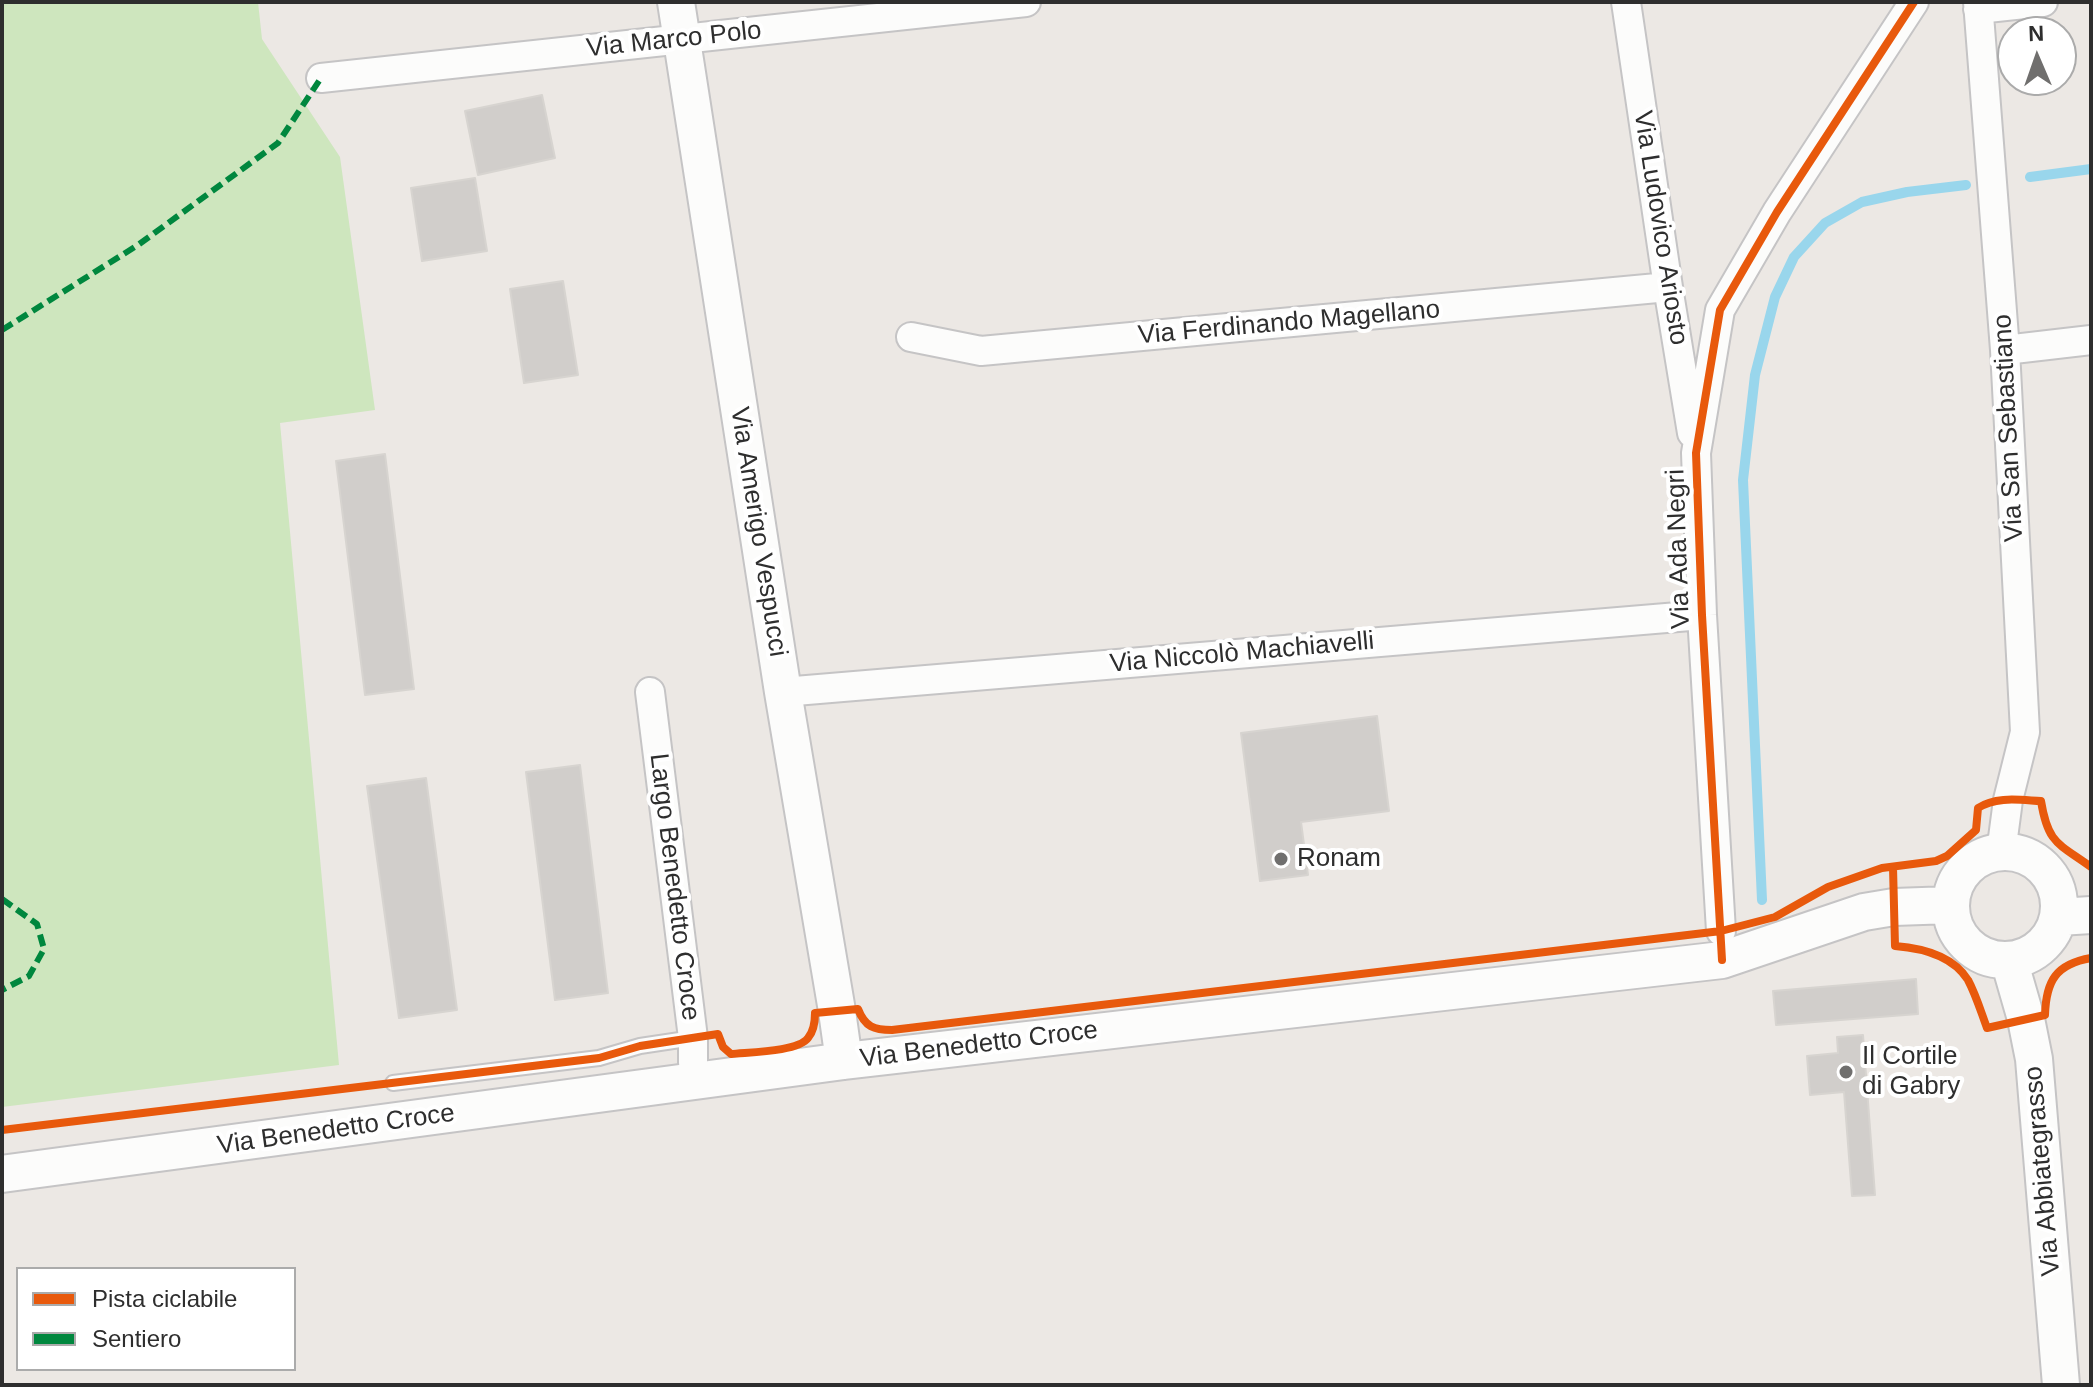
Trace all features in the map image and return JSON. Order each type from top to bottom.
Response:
[{"type":"street","name":"Via Amerigo Vespucci","points":[[676,2],[783,692],[844,1061]]},
{"type":"street","name":"Via Marco Polo","points":[[321,78],[1026,2]]},
{"type":"street","name":"Via Ludovico Ariosto","points":[[1626,2],[1696,453]]},
{"type":"street","name":"Via Ada Negri","points":[[1721,931],[1702,615],[1696,453],[1720,310],[1777,212],[1914,2]]},
{"type":"street","points":[[1978,6],[2043,2]]},
{"type":"street","name":"Via San Sebastiano","points":[[1978,6],[2005,350],[2025,732],[2008,800],[2001,853]]},
{"type":"street","name":"Via Ferdinando Magellano","points":[[911,337],[981,351],[1668,287]]},
{"type":"street","points":[[2005,350],[2091,340]]},
{"type":"street","name":"Via Niccolò Machiavelli","points":[[783,692],[1702,615]]},
{"type":"street","name":"Largo Benedetto Croce","points":[[650,692],[693,1038],[695,1082]]},
{"type":"street","points":[[2001,853],[2018,854],[2046,870],[2055,884],[2059,900],[2075,916],[2052,933],[2041,947],[2026,956],[2009,960],[1991,958],[1975,951],[1962,939],[1954,923],[1951,905],[1955,886],[1966,869],[1982,857],[2001,853]]},
{"type":"street","name":"Via Benedetto Croce","points":[[2,1174],[844,1061],[1722,960],[1864,912],[1894,907],[1951,905]]},
{"type":"street","name":"Via Abbiategrasso","points":[[2009,960],[2034,1059],[2061,1385]]},
{"type":"lane","points":[[393,1083],[599,1058],[640,1046],[693,1038]]},
{"type":"green space","points":[[2,2],[258,2],[262,39],[340,157],[375,410],[280,423],[339,1065],[2,1107]]},
{"type":"building","points":[[542,95],[555,158],[478,175],[465,111]]},
{"type":"building","points":[[475,178],[487,251],[422,261],[411,188]]},
{"type":"building","points":[[563,281],[578,375],[524,383],[510,289]]},
{"type":"building","points":[[385,454],[414,689],[365,695],[336,461]]},
{"type":"building","points":[[1377,716],[1389,811],[1301,822],[1308,875],[1260,881],[1241,733]]},
{"type":"building","points":[[580,765],[608,993],[555,1000],[526,772]]},
{"type":"building","points":[[426,778],[457,1010],[399,1018],[367,786]]},
{"type":"building","points":[[1916,979],[1918,1014],[1776,1025],[1773,991]]},
{"type":"building","points":[[1863,1035],[1875,1195],[1852,1196],[1844,1092],[1810,1095],[1807,1056],[1838,1053],[1837,1037]]},
{"type":"waterway","points":[[2030,177],[2091,169]]},
{"type":"waterway","points":[[1762,900],[1743,480],[1755,375],[1775,297],[1794,257],[1825,223],[1862,202],[1907,192],[1966,185]]},
{"type":"marked path","points":[[2,330],[138,245],[278,143],[321,78]]},
{"type":"marked path","points":[[2,899],[37,924],[44,949],[29,976],[2,990]]},
{"type":"cycle path","points":[[1722,960],[1696,453],[1720,310],[1777,212],[1914,2]]},
{"type":"cycle path","points":[[2,1130],[599,1058],[640,1046],[718,1034],[723,1047],[731,1054],[772,1050],[803,1043],[812,1033],[815,1013],[858,1009],[871,1026],[892,1030],[1721,931],[1775,917],[1828,887],[1882,868],[1936,861],[1947,856],[1976,830],[1978,808],[2000,800],[2041,801],[2047,826],[2056,841],[2091,867]]},
{"type":"cycle path","points":[[1893,867],[1895,946],[1926,951],[1945,959],[1962,972],[1987,1028],[2045,1015],[2048,993],[2055,976],[2069,965],[2091,958]]},
{"type":"place","name":"Ronam","points":[[1281,859]]},
{"type":"place","name":"Il Cortile di Gabry","points":[[1846,1072]]}]
